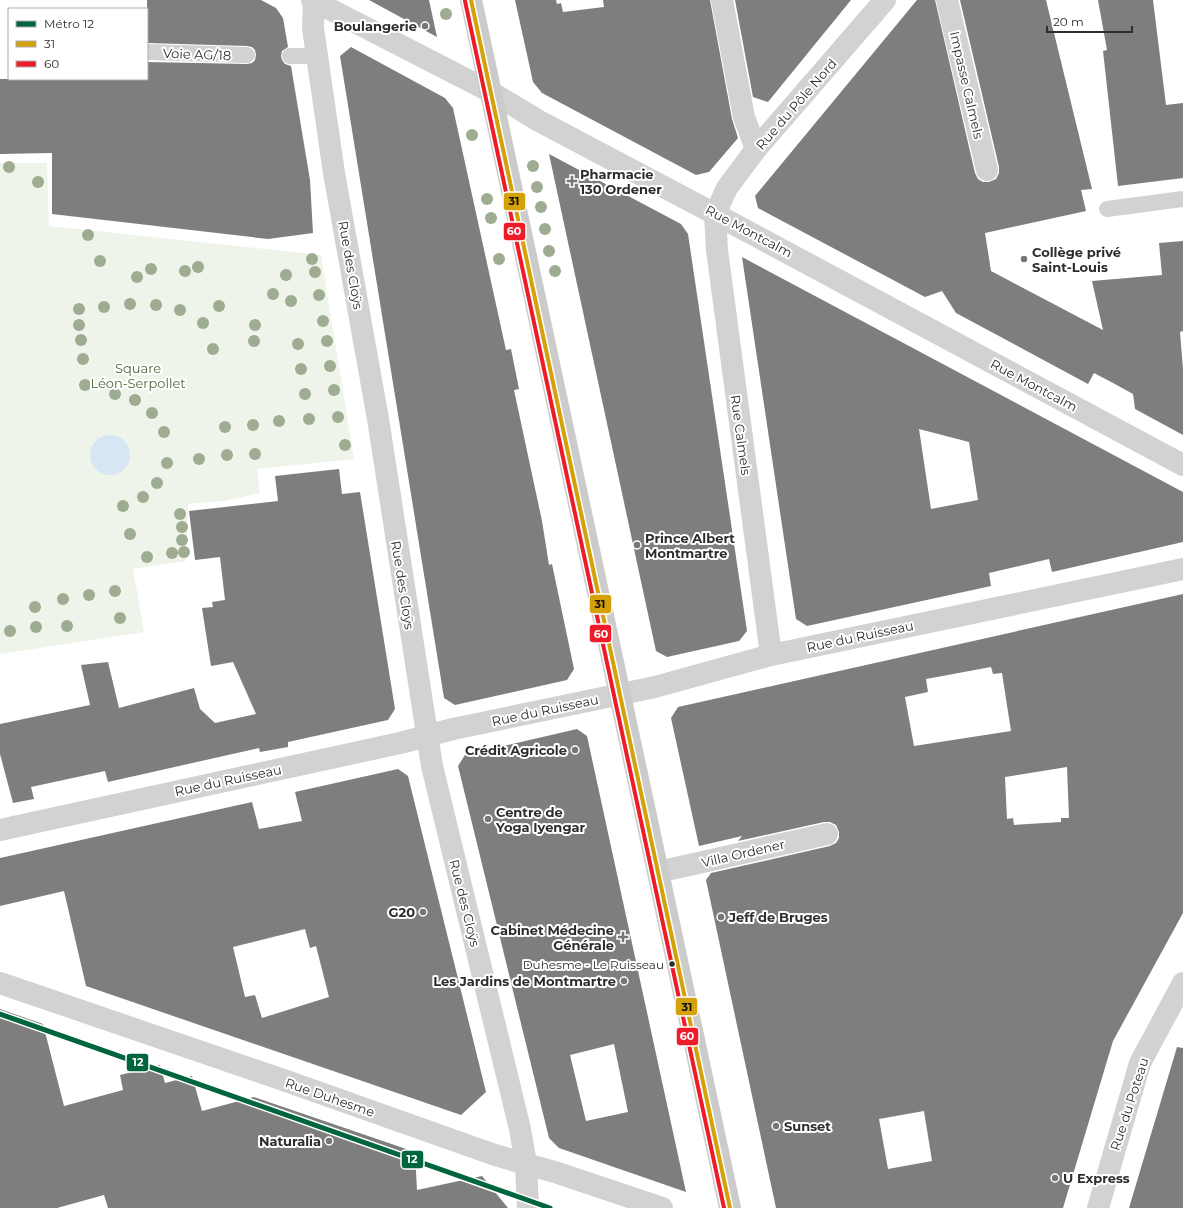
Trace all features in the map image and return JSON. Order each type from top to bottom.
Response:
[{"type":"main road","points":[[471,0],[730,1208]]},
{"type":"street","name":"Rue Montcalm","points":[[313,0],[491,92],[539,120],[1183,465]]},
{"type":"street","name":"Rue des Cloÿs","points":[[313,0],[313,28],[334,173],[378,419],[432,766],[520,1129],[526,1164],[528,1208]]},
{"type":"street","points":[[722,0],[744,117],[756,149]]},
{"type":"street","name":"Rue du Pôle Nord","points":[[715,214],[727,188],[756,149],[885,0]]},
{"type":"street","name":"Impasse Calmels","points":[[947,0],[987,170]]},
{"type":"street","name":"Rue Calmels","points":[[715,214],[716,250],[772,655]]},
{"type":"street","name":"Rue du Ruisseau","points":[[0,830],[427,736],[452,729],[655,687],[772,655],[1183,569]]},
{"type":"street","name":"Villa Ordener","points":[[658,872],[828,834]]},
{"type":"street","name":"Rue du Poteau","points":[[1098,1208],[1140,1063],[1183,983]]},
{"type":"street","name":"Rue Duhesme","points":[[0,984],[292,1083],[495,1155],[558,1173],[662,1208]]},
{"type":"lane","name":"Voie AG/18","points":[[148,52],[247,55]]},
{"type":"lane","points":[[290,56],[317,56]]},
{"type":"lane","points":[[1107,209],[1183,199]]},
{"type":"green space","name":"Square Léon-Serpollet","points":[[0,163],[47,163],[49,226],[321,255],[354,459],[257,469],[260,493],[224,501],[188,504],[186,561],[133,569],[144,632],[0,654]]},
{"type":"water","points":[[106,435],[114,435],[121,438],[127,444],[130,455],[127,466],[121,472],[114,475],[106,475],[99,472],[93,466],[90,459],[90,451],[93,444],[99,438]]},
{"type":"building","points":[[147,0],[261,0],[276,8],[283,18],[288,47],[282,51],[281,56],[285,64],[291,66],[310,180],[313,233],[268,239],[52,214],[52,153],[0,154],[0,79],[148,80],[148,62],[247,64],[252,63],[255,60],[255,50],[252,47],[247,46],[148,43]]},
{"type":"building","points":[[369,0],[429,0],[437,37]]},
{"type":"building","points":[[515,0],[556,0],[557,4],[561,3],[563,12],[604,7],[603,0],[710,0],[732,119],[738,138],[709,172],[696,175],[542,93],[533,82]]},
{"type":"building","points":[[735,0],[851,0],[768,102],[753,97]]},
{"type":"building","points":[[917,0],[935,0],[975,173],[978,179],[983,182],[989,182],[996,179],[999,173],[999,167],[960,0],[1046,0],[1092,189],[1081,190],[1086,211],[985,233],[991,271],[1103,330],[1092,281],[1162,275],[1159,243],[1183,241],[1183,331],[1180,332],[1183,369],[1183,435],[1135,409],[1133,394],[1113,383],[1094,373],[1088,384],[956,313],[942,291],[925,297],[758,208],[755,196]]},
{"type":"building","points":[[1098,0],[1153,0],[1166,105],[1183,103],[1183,178],[1118,186],[1103,51],[1107,50]]},
{"type":"building","points":[[351,47],[445,98],[453,108],[506,350],[511,349],[519,389],[514,390],[542,521],[549,565],[552,564],[574,669],[567,680],[455,705],[444,698],[340,56]]},
{"type":"building","points":[[549,154],[681,224],[688,234],[747,631],[739,641],[667,657],[656,651]]},
{"type":"building","points":[[742,257],[1183,492],[1183,542],[1052,572],[1049,559],[989,573],[991,586],[807,626],[796,619]],"holes":[[[919,429],[969,442],[978,500],[931,509]]]},
{"type":"building","points":[[339,469],[342,494],[360,492],[395,709],[388,720],[288,742],[288,747],[260,752],[259,748],[108,782],[105,771],[31,787],[34,799],[13,803],[0,754],[0,724],[90,705],[81,665],[108,662],[119,708],[194,688],[200,709],[215,723],[256,714],[233,662],[211,666],[202,608],[213,607],[212,602],[225,600],[220,557],[195,560],[189,511],[278,501],[275,476]]},
{"type":"building","points":[[1183,594],[1183,913],[1113,1041],[1063,1208],[776,1208],[706,880],[711,873],[830,846],[836,843],[839,838],[839,832],[836,825],[830,822],[824,822],[738,841],[742,836],[699,846],[671,718],[678,707]],"holes":[[[991,667],[993,674],[1002,673],[1011,731],[914,746],[905,697],[928,692],[926,679]],[[1067,767],[1069,818],[1061,818],[1061,822],[1014,825],[1013,818],[1007,819],[1005,777]],[[924,1111],[932,1161],[888,1169],[879,1119]]]},
{"type":"building","points":[[577,729],[587,736],[686,1192],[559,1148],[549,1138],[458,766],[465,755]],"holes":[[[614,1044],[628,1112],[586,1121],[570,1055]]]},
{"type":"building","points":[[398,769],[408,776],[486,1092],[461,1115],[86,986],[64,891],[0,906],[0,858],[252,802],[259,829],[302,821],[295,792]],"holes":[[[305,929],[310,948],[316,946],[329,997],[262,1018],[255,995],[245,997],[233,947]]]},
{"type":"building","points":[[0,1009],[43,1024],[64,1106],[123,1090],[120,1075],[160,1065],[165,1083],[192,1076],[202,1111],[254,1097],[415,1152],[417,1190],[482,1176],[508,1208],[108,1208],[104,1195],[57,1208],[0,1208]]},
{"type":"building","points":[[1177,1047],[1183,1048],[1183,1208],[1129,1208]]},
{"type":"metro line","name":"12","points":[[0,1014],[550,1208]]},
{"type":"transit line","name":"31","points":[[471,0],[730,1208]]},
{"type":"transit line","name":"60","points":[[465,1],[724,1208]]},
{"type":"place","name":"Boulangerie","points":[[425,26]]},
{"type":"place","name":"Pharmacie 130 Ordener","points":[[572,181]]},
{"type":"place","name":"Collège privé Saint-Louis","points":[[1024,259]]},
{"type":"place","name":"Prince Albert Montmartre","points":[[637,545]]},
{"type":"place","name":"Crédit Agricole","points":[[575,750]]},
{"type":"place","name":"Centre de Yoga Iyengar","points":[[488,819]]},
{"type":"place","name":"G20","points":[[423,912]]},
{"type":"place","name":"Jeff de Bruges","points":[[721,917]]},
{"type":"place","name":"Cabinet Médecine Générale","points":[[623,937]]},
{"type":"place","name":"Duhesme - Le Ruisseau","points":[[672,964]]},
{"type":"place","name":"Les Jardins de Montmartre","points":[[624,981]]},
{"type":"place","name":"Sunset","points":[[776,1126]]},
{"type":"place","name":"Naturalia","points":[[329,1141]]},
{"type":"place","name":"U Express","points":[[1055,1178]]}]
